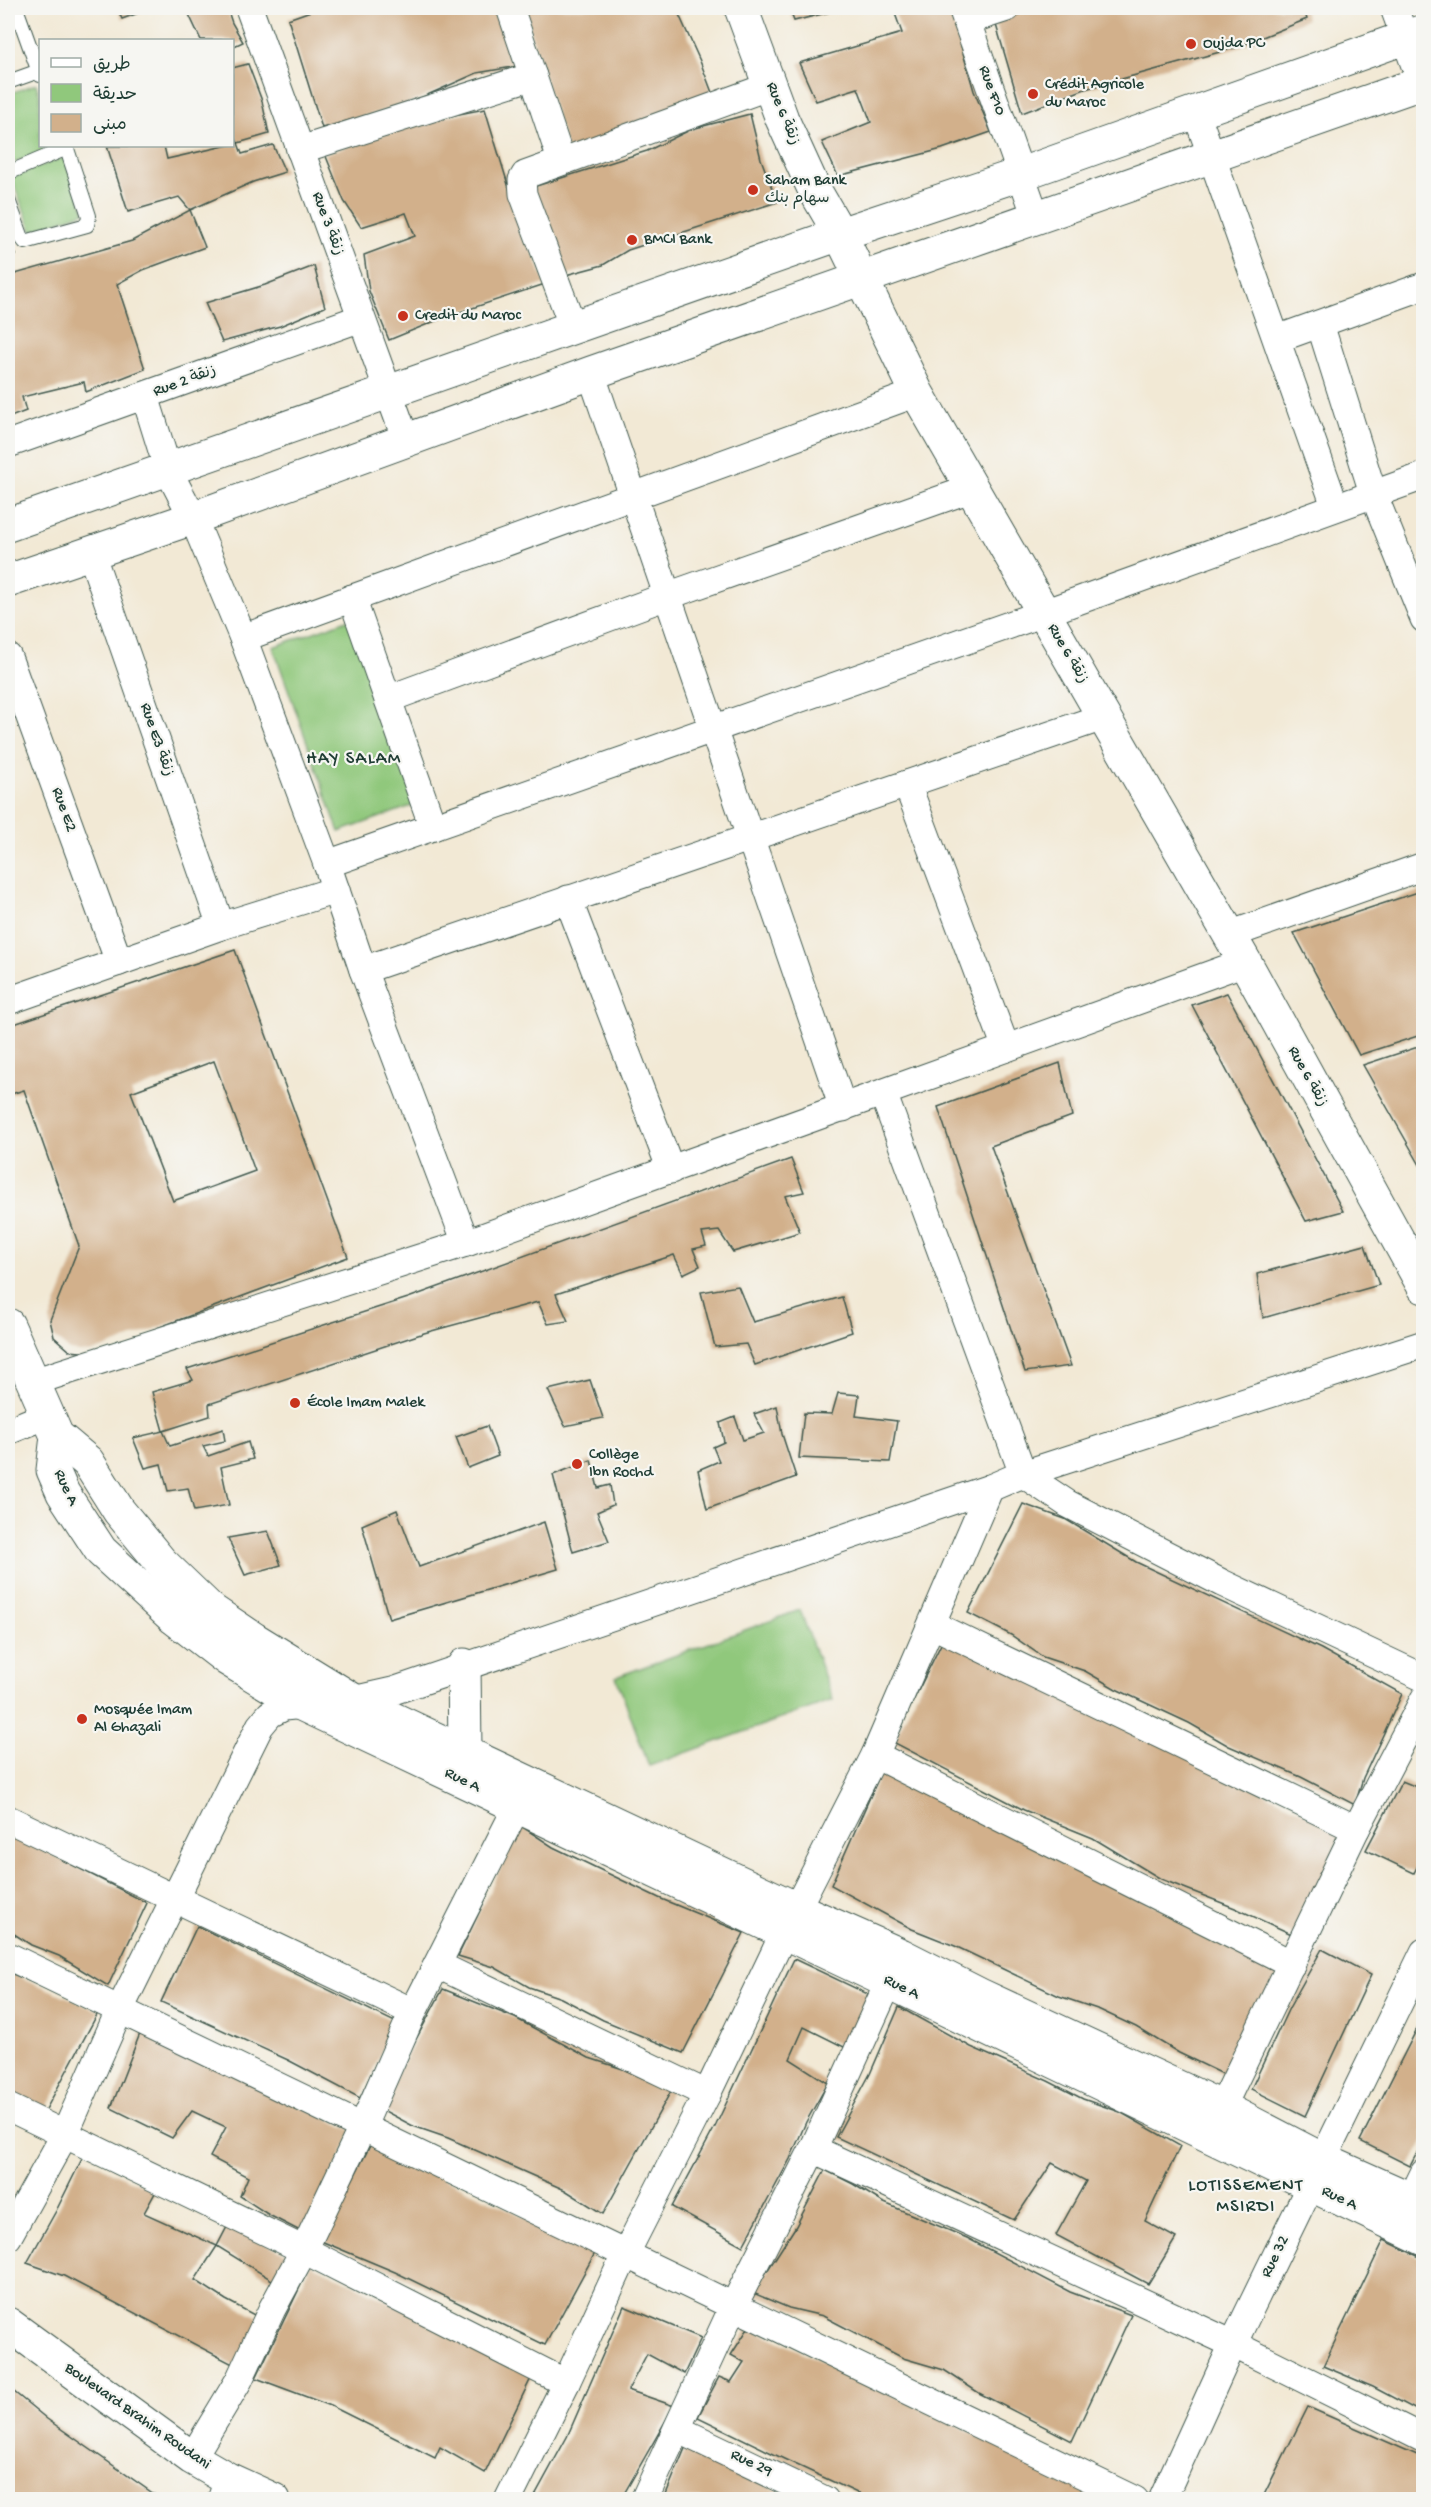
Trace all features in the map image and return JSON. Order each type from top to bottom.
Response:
[{"type":"street","points":[[510,8],[561,160]]},
{"type":"street","name":"Rue 6 زنقة","points":[[741,8],[782,119],[814,189],[840,234],[917,393],[1419,1269]]},
{"type":"street","points":[[964,14],[1007,8]]},
{"type":"street","name":"Rue 3 زنقة","points":[[258,10],[300,150],[406,440]]},
{"type":"street","name":"Rue F10","points":[[964,14],[1036,217]]},
{"type":"street","points":[[8,525],[1196,112],[1408,25],[1422,82],[861,278],[193,518],[8,581]]},
{"type":"street","points":[[300,150],[533,76]]},
{"type":"street","points":[[573,327],[521,186],[525,175],[561,160],[770,86]]},
{"type":"street","points":[[1196,112],[1335,506]]},
{"type":"street","points":[[1277,339],[1424,286]]},
{"type":"street","name":"Rue 2 زنقة","points":[[8,444],[362,318]]},
{"type":"street","points":[[1320,324],[1373,493],[1424,619]]},
{"type":"street","points":[[591,374],[843,1108]]},
{"type":"street","points":[[243,638],[917,393]]},
{"type":"street","points":[[145,396],[168,470],[193,518],[243,638],[327,864],[363,970],[466,1243]]},
{"type":"street","points":[[327,864],[1044,613],[1335,506],[1424,476]]},
{"type":"street","points":[[388,699],[667,596],[973,488]]},
{"type":"street","name":"Rue E3 زنقة","points":[[91,553],[221,926]]},
{"type":"street","points":[[352,598],[432,827]]},
{"type":"street","name":"Rue E2","points":[[8,657],[119,962]]},
{"type":"street","points":[[363,970],[568,898],[1103,717]]},
{"type":"street","points":[[907,784],[1006,1048]]},
{"type":"street","points":[[33,1382],[466,1243],[1006,1048],[1424,866]]},
{"type":"street","points":[[9,996],[336,890]]},
{"type":"street","points":[[568,898],[670,1170]]},
{"type":"street","points":[[883,1093],[1023,1474],[1068,1504],[1222,1583],[1424,1678]]},
{"type":"street","points":[[8,1325],[52,1426],[8,1431]]},
{"type":"street","points":[[8,2237],[65,2134],[120,2009],[260,1726],[270,1714],[284,1707],[353,1700],[393,1691],[990,1488],[1023,1474],[1424,1344]]},
{"type":"street","name":"Rue A","points":[[52,1426],[88,1462],[133,1529],[161,1562],[211,1610],[353,1700],[465,1751],[524,1794]]},
{"type":"street","name":"Rue A","points":[[52,1426],[53,1470],[63,1493],[101,1551],[174,1618],[226,1659],[301,1704],[524,1794],[895,1969],[1208,2136],[1416,2208]]},
{"type":"street","points":[[508,2499],[567,2383],[626,2253],[875,1755],[933,1625],[990,1488]]},
{"type":"street","points":[[933,1625],[1356,1829]]},
{"type":"street","points":[[464,1665],[465,1751]]},
{"type":"street","points":[[1208,2136],[1356,1829],[1424,1700]]},
{"type":"street","points":[[875,1755],[1292,1964]]},
{"type":"street","points":[[192,2458],[239,2380],[272,2309],[304,2250],[362,2128],[413,2012],[524,1794]]},
{"type":"street","points":[[8,1819],[413,2012]]},
{"type":"street","name":"Rue 32","points":[[1162,2499],[1233,2344],[1424,1952]]},
{"type":"street","points":[[8,1956],[1135,2499]]},
{"type":"street","points":[[438,1965],[707,2094]]},
{"type":"street","points":[[644,2499],[734,2306],[813,2149],[895,1969]]},
{"type":"street","name":"Rue A","points":[[895,1969],[980,1995],[1221,2107],[1317,2173]]},
{"type":"street","points":[[8,2107],[304,2250],[567,2383]]},
{"type":"street","points":[[813,2149],[1233,2344],[1424,2439]]},
{"type":"street","name":"Boulevard Brahim Roudani","points":[[8,2324],[192,2458],[225,2489],[274,2499]]},
{"type":"street","name":"Rue 29","points":[[677,2429],[825,2499]]},
{"type":"lane","points":[[16,8],[39,70]]},
{"type":"lane","points":[[8,82],[39,73]]},
{"type":"lane","points":[[8,173],[67,147],[89,216],[87,225],[26,242],[22,238],[8,200]]},
{"type":"green space","points":[[36,84],[39,92],[39,147],[57,147],[8,165],[8,94]]},
{"type":"green space","points":[[65,157],[85,212],[32,231],[11,177]]},
{"type":"green space","points":[[350,619],[417,804],[339,832],[273,647]]},
{"type":"green space","points":[[800,1610],[833,1700],[649,1766],[616,1677]]},
{"type":"building","points":[[117,8],[152,8],[122,19]]},
{"type":"building","points":[[186,8],[227,8],[232,23],[243,42],[234,46],[234,39],[201,39]]},
{"type":"building","points":[[319,8],[501,8],[518,66],[477,73],[407,104],[322,128],[288,19]]},
{"type":"building","points":[[523,8],[676,8],[716,103],[568,152]]},
{"type":"building","points":[[789,8],[846,8],[794,21]]},
{"type":"building","points":[[893,8],[950,8],[974,91],[991,132],[942,149],[838,176],[822,142],[871,122],[858,88],[816,101],[799,63],[902,33]]},
{"type":"building","points":[[1034,8],[1303,8],[1307,19],[1238,47],[1085,89],[1022,113],[994,18]]},
{"type":"building","points":[[248,64],[262,101],[269,134],[238,143],[234,135],[234,68]]},
{"type":"building","points":[[485,109],[509,188],[545,284],[445,317],[389,340],[369,291],[364,255],[415,236],[406,213],[361,227],[344,201],[325,154],[428,120]]},
{"type":"building","points":[[750,114],[761,159],[777,202],[628,250],[603,265],[558,277],[533,187],[647,151],[692,129]]},
{"type":"building","points":[[238,143],[242,154],[273,145],[285,172],[253,182],[190,210],[179,197],[128,212],[107,147],[164,147],[167,159],[220,147],[234,147],[234,144]]},
{"type":"building","points":[[190,210],[205,247],[143,270],[117,284],[145,369],[86,392],[84,382],[22,397],[26,411],[8,418],[8,276],[132,241]]},
{"type":"building","points":[[8,231],[16,255],[8,257]]},
{"type":"building","points":[[314,266],[325,307],[280,326],[222,342],[205,303],[265,285]]},
{"type":"building","points":[[1424,890],[1424,1034],[1359,1055],[1294,933]]},
{"type":"building","points":[[235,950],[348,1257],[90,1353],[70,1351],[54,1337],[50,1320],[79,1246],[24,1090],[8,1095],[8,1026]],"holes":[[[214,1061],[255,1171],[173,1201],[131,1092]]]},
{"type":"building","points":[[1227,993],[1343,1211],[1306,1221],[1192,1005]]},
{"type":"building","points":[[1424,1045],[1424,1172],[1363,1065]]},
{"type":"building","points":[[1060,1063],[1072,1116],[991,1146],[1071,1366],[1025,1372],[938,1107]]},
{"type":"building","points":[[791,1159],[804,1192],[785,1196],[800,1232],[733,1252],[719,1231],[702,1233],[706,1246],[693,1249],[700,1266],[683,1274],[674,1255],[556,1294],[568,1321],[548,1324],[538,1302],[424,1333],[209,1404],[210,1416],[163,1431],[152,1392],[193,1380],[187,1369],[408,1298]]},
{"type":"building","points":[[1365,1245],[1379,1285],[1263,1318],[1257,1274]]},
{"type":"building","points":[[738,1286],[753,1322],[842,1297],[852,1332],[755,1365],[746,1344],[715,1347],[701,1292]]},
{"type":"building","points":[[590,1380],[603,1418],[565,1426],[548,1390]]},
{"type":"building","points":[[838,1393],[859,1395],[856,1416],[897,1421],[890,1462],[799,1458],[804,1413],[832,1414]]},
{"type":"building","points":[[777,1406],[782,1434],[796,1477],[707,1509],[698,1470],[719,1461],[713,1447],[724,1442],[720,1423],[735,1417],[743,1440],[764,1433],[754,1414]]},
{"type":"building","points":[[487,1426],[498,1456],[468,1468],[456,1437]]},
{"type":"building","points":[[223,1429],[225,1441],[203,1446],[208,1456],[248,1442],[253,1459],[221,1467],[229,1505],[194,1511],[188,1488],[168,1491],[161,1464],[145,1468],[133,1438],[163,1431],[170,1446]]},
{"type":"building","points":[[591,1460],[598,1488],[610,1485],[613,1505],[597,1512],[609,1541],[573,1552],[553,1475]]},
{"type":"building","points":[[1023,1504],[1065,1519],[1136,1562],[1321,1649],[1402,1694],[1363,1778],[1355,1805],[1301,1777],[1229,1746],[1189,1723],[1116,1689],[1085,1671],[1043,1657],[1011,1635],[968,1613]]},
{"type":"building","points":[[397,1510],[419,1567],[544,1522],[558,1569],[389,1619],[362,1525]]},
{"type":"building","points":[[268,1531],[281,1565],[245,1575],[228,1538]]},
{"type":"building","points":[[946,1634],[1345,1833],[1298,1937],[1235,1908],[1161,1879],[1093,1838],[1024,1810],[893,1742]]},
{"type":"building","points":[[882,1770],[1283,1969],[1229,2077],[1179,2053],[1136,2027],[1100,2010],[1059,1996],[955,1946],[912,1929],[831,1885]]},
{"type":"building","points":[[1402,1781],[1424,1790],[1424,1853],[1414,1873],[1366,1850]]},
{"type":"building","points":[[521,1826],[553,1847],[659,1898],[744,1933],[683,2053],[603,2020],[561,1998],[529,1987],[494,1967],[458,1956]]},
{"type":"building","points":[[8,1832],[147,1903],[108,1986],[59,1956],[31,1945],[8,1930]]},
{"type":"building","points":[[197,1926],[395,2022],[360,2098],[288,2060],[161,2002]]},
{"type":"building","points":[[1322,1949],[1371,1975],[1305,2116],[1251,2089],[1289,2008]]},
{"type":"building","points":[[794,1959],[872,1996],[848,2049],[804,2027],[790,2059],[828,2083],[743,2246],[672,2207],[716,2125]]},
{"type":"building","points":[[8,1972],[99,2011],[44,2113],[8,2094]]},
{"type":"building","points":[[443,1989],[515,2018],[589,2058],[623,2069],[671,2091],[603,2214],[565,2190],[448,2138],[413,2126],[379,2108]]},
{"type":"building","points":[[899,2007],[971,2047],[1083,2099],[1120,2112],[1180,2146],[1145,2221],[1176,2238],[1148,2284],[1056,2235],[1086,2181],[1052,2163],[1014,2220],[836,2137],[870,2074]]},
{"type":"building","points":[[1424,2015],[1424,2140],[1410,2166],[1360,2141]]},
{"type":"building","points":[[141,2031],[353,2131],[304,2233],[269,2215],[240,2196],[248,2177],[210,2157],[226,2127],[192,2111],[172,2138],[111,2108]]},
{"type":"building","points":[[371,2144],[596,2251],[545,2345],[395,2272],[321,2241]]},
{"type":"building","points":[[83,2157],[156,2191],[144,2213],[217,2246],[195,2280],[262,2319],[242,2369],[64,2276],[27,2263]]},
{"type":"building","points":[[825,2170],[882,2202],[967,2238],[1070,2292],[1131,2315],[1072,2441],[979,2393],[944,2370],[903,2358],[823,2316],[789,2308],[753,2293],[796,2226]]},
{"type":"building","points":[[228,2225],[288,2254],[275,2282],[217,2246]]},
{"type":"building","points":[[1384,2240],[1424,2259],[1424,2414],[1373,2387],[1323,2366]]},
{"type":"building","points":[[311,2264],[534,2372],[485,2473],[440,2447],[435,2458],[331,2406],[256,2378]]},
{"type":"building","points":[[624,2306],[701,2338],[684,2374],[647,2354],[628,2390],[674,2406],[621,2499],[533,2499],[567,2437]]},
{"type":"building","points":[[749,2327],[1112,2499],[870,2499],[784,2459],[698,2417],[719,2377],[731,2382],[744,2362],[731,2355]]},
{"type":"building","points":[[8,2387],[47,2419],[161,2499],[8,2499]]},
{"type":"building","points":[[1308,2407],[1424,2458],[1424,2499],[1262,2499]]},
{"type":"building","points":[[686,2446],[794,2499],[664,2499]]},
{"type":"place","name":"Oujda PC","points":[[1191,44]]},
{"type":"place","name":"Crédit Agricole du Maroc","points":[[1033,94]]},
{"type":"place","name":"Saham Bank سهام بنك","points":[[753,190]]},
{"type":"place","name":"BMCI Bank","points":[[632,240]]},
{"type":"place","name":"Credit du Maroc","points":[[403,316]]},
{"type":"place","name":"École Imam Malek","points":[[295,1403]]},
{"type":"place","name":"Collège Ibn Rochd","points":[[577,1464]]},
{"type":"place","name":"Mosquée Imam Al Ghazali","points":[[82,1719]]},
{"type":"district","name":"HAY SALAM","points":[[354,759]]},
{"type":"district","name":"LOTISSEMENT MSIRDI","points":[[1246,2196]]}]
